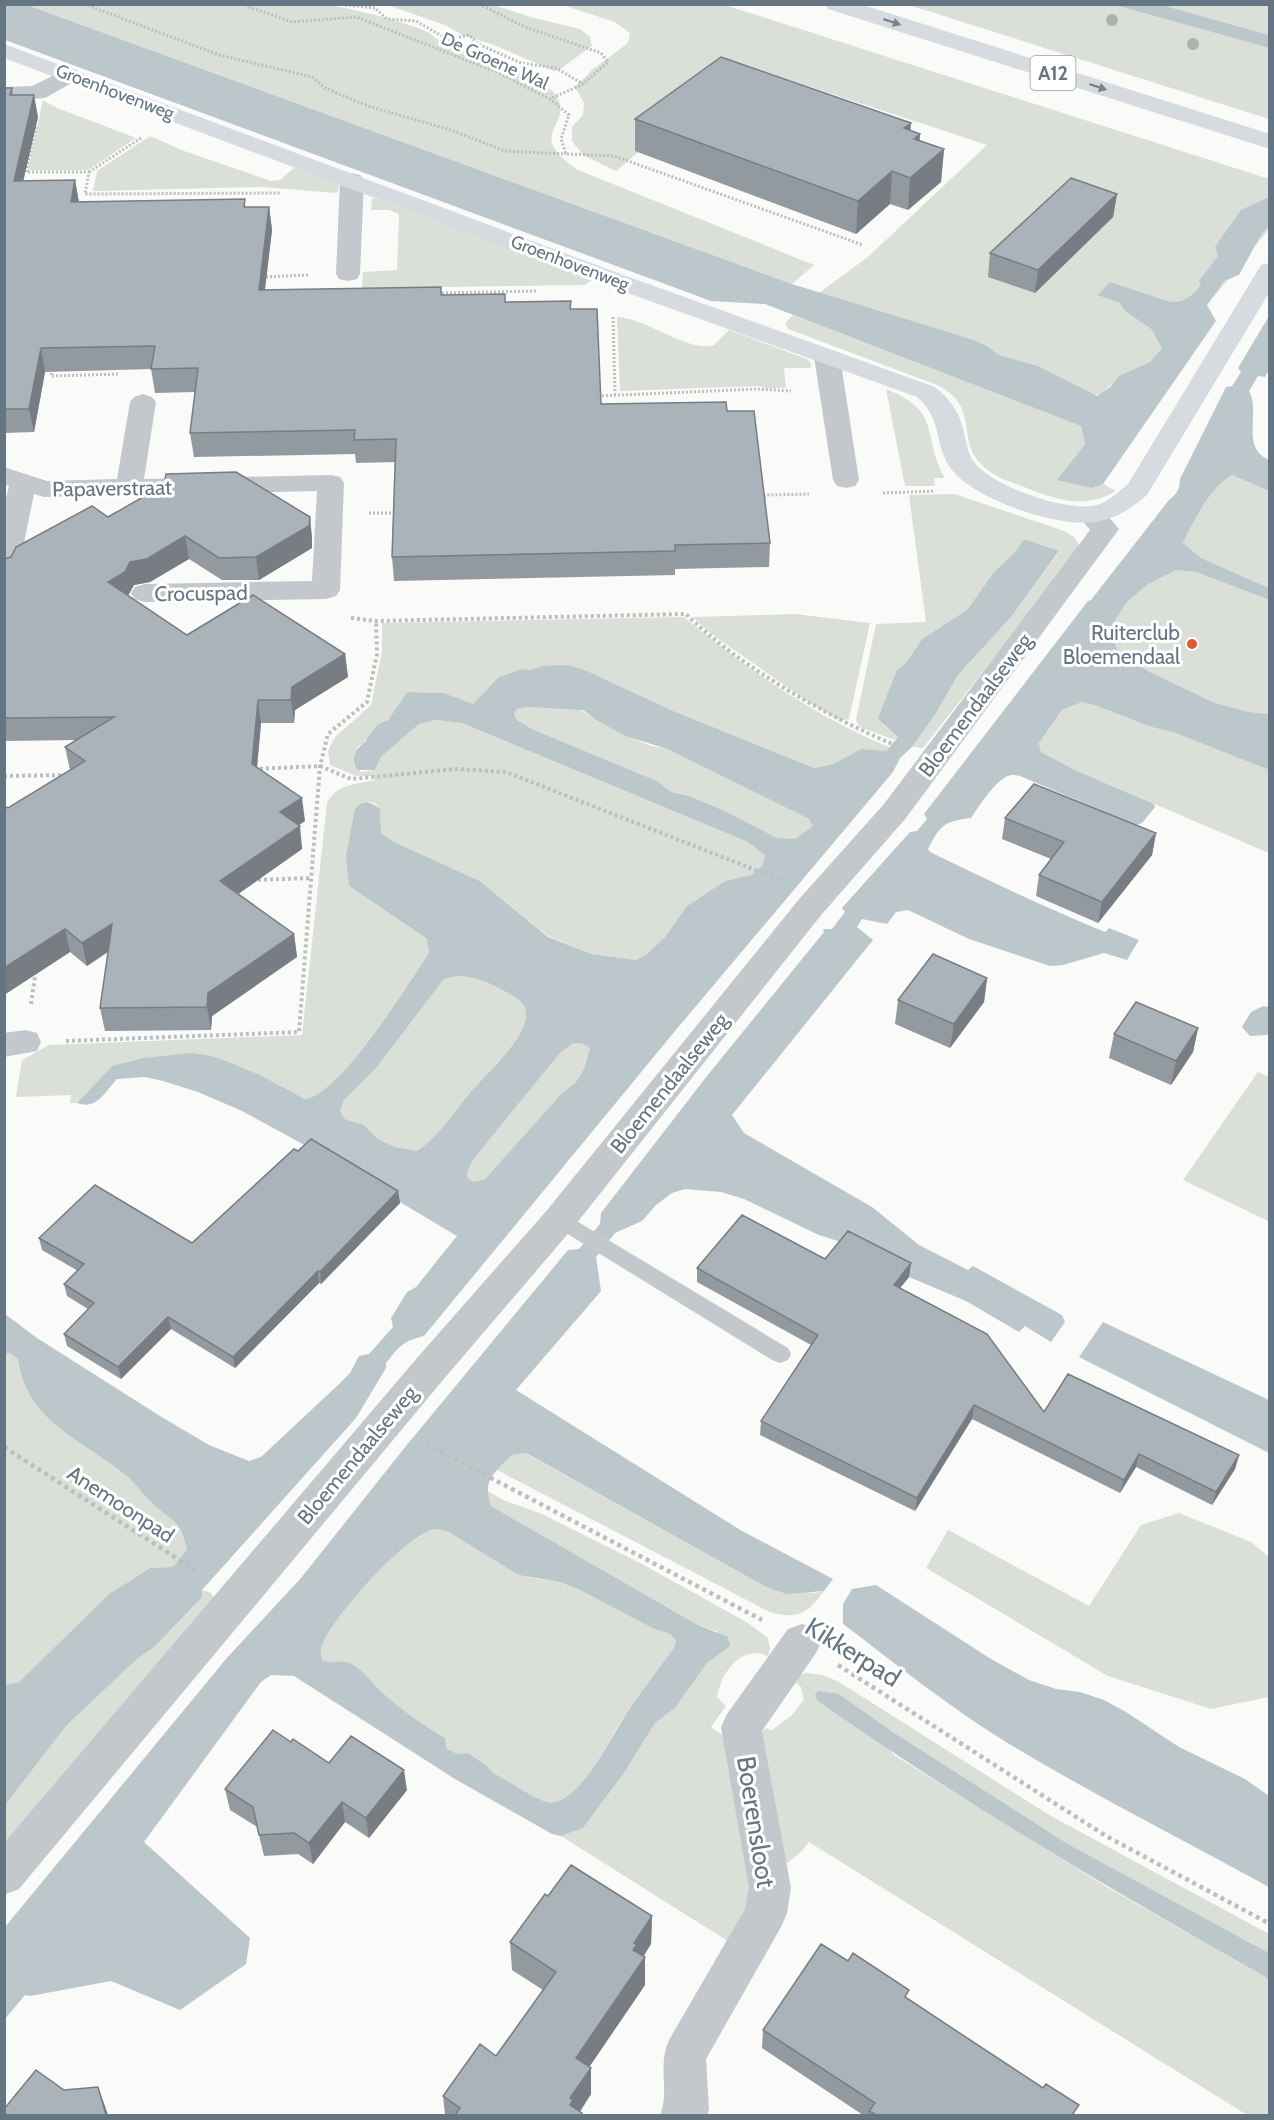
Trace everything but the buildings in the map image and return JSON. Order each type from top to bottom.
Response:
[{"type":"main road","name":"A12","points":[[836,4],[1269,142]]},
{"type":"main road","name":"Groenhovenweg","points":[[4,51],[176,116],[351,190],[911,386],[937,400],[945,412],[962,465],[978,480],[1008,494],[1054,509],[1092,515]]},
{"type":"main road","points":[[1092,515],[1113,509],[1138,489],[1269,270]]},
{"type":"street","points":[[4,94],[38,93],[69,75]]},
{"type":"street","points":[[348,274],[351,190]]},
{"type":"street","points":[[827,357],[846,480]]},
{"type":"street","points":[[129,488],[143,402]]},
{"type":"street","points":[[4,572],[14,478]]},
{"type":"street","name":"Papaverstraat","points":[[14,478],[44,489],[331,483],[330,514]]},
{"type":"street","points":[[326,590],[330,514]]},
{"type":"street","name":"Bloemendaalseweg","points":[[4,1875],[430,1369],[570,1225],[811,906],[895,812],[1106,529],[1092,515]]},
{"type":"street","name":"Crocuspad","points":[[145,593],[326,590]]},
{"type":"street","name":"Boerensloot","points":[[688,2113],[684,2055],[761,1923],[766,1913],[770,1888],[741,1727],[802,1641]]},
{"type":"lane","points":[[570,1225],[780,1354]]},
{"type":"path","points":[[84,4],[219,55],[312,77],[325,88],[368,106],[451,130],[505,151],[614,156],[862,245]]},
{"type":"path","name":"De Groene Wal","points":[[241,4],[292,22],[356,17],[497,72],[550,99],[568,116],[561,139],[566,154]]},
{"type":"path","name":"De Groene Wal","points":[[337,4],[375,8],[387,19],[416,21],[449,40],[469,35],[478,44],[522,63],[556,68],[583,84]]},
{"type":"path","points":[[479,4],[525,27],[601,53],[608,63],[583,84],[550,99]]},
{"type":"path","points":[[26,172],[43,97],[38,93]]},
{"type":"path","points":[[15,172],[88,172],[176,116]]},
{"type":"path","points":[[88,172],[86,194],[300,193],[351,190]]},
{"type":"path","points":[[612,307],[615,394]]},
{"type":"path","points":[[53,363],[51,376],[131,374]]},
{"type":"path","points":[[596,396],[757,389],[766,391],[833,390]]},
{"type":"path","points":[[879,493],[956,490],[978,480]]},
{"type":"path","points":[[758,499],[768,495],[813,494]]},
{"type":"path","points":[[330,514],[408,513]]},
{"type":"path","points":[[326,590],[337,600],[336,617],[376,621],[686,614],[710,638],[789,689],[852,726],[891,743]]},
{"type":"path","points":[[37,965],[15,1043],[299,1032],[320,766],[328,734],[367,702],[376,654],[376,621]]},
{"type":"path","points":[[250,769],[320,766],[351,779],[456,769],[506,772],[791,884]]},
{"type":"path","points":[[4,776],[75,774]]},
{"type":"path","points":[[252,880],[311,878]]},
{"type":"path","name":"Kikkerpad","points":[[425,1443],[508,1489],[558,1512],[802,1641],[1106,1836],[1269,1924]]},
{"type":"path","name":"Anemoonpad","points":[[4,1447],[201,1575]]},
{"type":"shaded area","points":[[321,4],[364,12],[419,29],[430,33],[446,45],[486,56],[533,77],[544,83],[557,97],[560,108],[559,117],[551,139],[562,157],[578,170],[814,265],[792,284],[27,5]]},
{"type":"shaded area","points":[[4,5],[27,5],[792,284],[974,340],[999,355],[1038,366],[1097,396],[1110,387],[1119,376],[1150,362],[1162,348],[1151,329],[1125,311],[1120,303],[1098,295],[1110,282],[1171,302],[1185,300],[1201,285],[1199,281],[1218,256],[1215,247],[1241,210],[1269,197],[1269,225],[1259,238],[1239,275],[1224,281],[1207,305],[1216,321],[1103,484],[1092,488],[1057,480],[1085,444],[1081,426],[765,304],[711,301],[5,40]]},
{"type":"shaded area","points":[[387,5],[494,5],[530,17],[580,29],[590,37],[592,46],[554,71],[494,45],[462,35],[445,25]]},
{"type":"shaded area","points":[[563,5],[725,5],[1269,179],[1269,229],[1207,305],[1171,302],[1109,282],[1125,311],[1151,329],[1162,348],[1150,362],[1120,376],[1101,394],[1094,395],[1038,366],[999,355],[974,340],[819,293],[869,256],[987,145],[747,66],[716,94],[616,171],[583,155],[572,141],[572,127],[583,115],[584,103],[575,87],[592,70],[628,43],[630,33],[615,22]]},
{"type":"shaded area","points":[[909,5],[1115,5],[1269,48],[1269,119]]},
{"type":"shaded area","points":[[1115,5],[1162,5],[1269,35],[1269,48]]},
{"type":"shaded area","points":[[1162,5],[1269,5],[1269,35]]},
{"type":"shaded area","points":[[43,100],[57,108],[136,138],[88,170],[28,170]]},
{"type":"shaded area","points":[[150,136],[184,151],[271,181],[280,180],[295,167],[336,183],[339,185],[337,193],[261,187],[93,191],[97,171]]},
{"type":"shaded area","points":[[374,198],[594,279],[585,285],[362,288],[363,272],[397,270],[399,214],[389,210],[371,210]]},
{"type":"shaded area","points":[[793,315],[1081,426],[1085,444],[1073,459],[1092,488],[1103,484],[1116,491],[1092,500],[1068,500],[1043,494],[998,476],[983,467],[973,452],[963,411],[950,393],[937,385],[788,329],[785,323]]},
{"type":"shaded area","points":[[1269,316],[1269,370],[1265,377],[1258,376],[1249,391],[1253,409],[1255,447],[1269,460],[1269,491],[1232,475],[1223,481],[1209,497],[1183,543],[1201,558],[1269,588],[1269,600],[1196,572],[1176,570],[1147,585],[1126,603],[1108,632],[1121,655],[1150,672],[1215,703],[1249,712],[1269,714],[1269,770],[1173,732],[1151,727],[1097,706],[1082,702],[1062,710],[1039,743],[1041,752],[1077,771],[1154,804],[1155,807],[1142,823],[1136,825],[1020,776],[1011,775],[997,784],[971,818],[949,823],[940,829],[928,849],[930,852],[1083,923],[1105,932],[1109,928],[1139,940],[1127,960],[1104,953],[1063,965],[1050,966],[969,939],[908,910],[896,912],[887,924],[862,919],[857,927],[873,940],[732,1115],[744,1133],[872,1207],[919,1245],[968,1270],[973,1266],[1062,1315],[1065,1322],[1051,1342],[1025,1326],[1019,1332],[966,1301],[909,1277],[838,1241],[819,1235],[744,1199],[721,1192],[685,1189],[672,1193],[656,1205],[642,1221],[615,1233],[596,1257],[601,1291],[516,1390],[742,1531],[833,1579],[824,1591],[787,1594],[764,1586],[526,1453],[512,1455],[491,1478],[488,1489],[491,1506],[698,1625],[728,1637],[730,1646],[707,1663],[675,1708],[655,1723],[624,1773],[583,1828],[561,1836],[552,1834],[455,1779],[294,1676],[271,1675],[261,1682],[144,1842],[250,1938],[246,1964],[180,2010],[111,1981],[25,1995],[5,2019],[5,1927],[226,1659],[301,1578],[406,1446],[568,1250],[579,1249],[600,1224],[601,1213],[707,1076],[824,932],[823,929],[832,929],[845,912],[842,908],[910,832],[917,831],[927,819],[924,814],[1088,601],[1176,493],[1180,479],[1226,387],[1232,386],[1241,372],[1238,368]],"holes":[[[436,1529],[447,1531],[519,1575],[560,1582],[580,1590],[652,1628],[670,1634],[676,1641],[674,1648],[630,1708],[595,1766],[571,1793],[559,1801],[541,1800],[493,1773],[468,1753],[458,1754],[447,1749],[445,1738],[398,1706],[355,1666],[347,1662],[323,1661],[322,1659],[321,1648],[330,1630],[373,1577],[391,1559],[423,1534]]]},
{"type":"shaded area","points":[[617,317],[641,323],[679,340],[703,346],[714,345],[729,330],[807,359],[811,363],[811,368],[784,368],[786,388],[760,386],[620,391]]},
{"type":"shaded area","points":[[886,389],[904,398],[924,416],[938,463],[945,478],[934,478],[935,486],[905,486]]},
{"type":"shaded area","points":[[1232,475],[1269,491],[1269,588],[1201,558],[1183,543],[1209,497],[1223,481]]},
{"type":"shaded area","points":[[955,494],[1064,531],[1074,537],[1079,544],[1076,553],[923,748],[912,747],[936,713],[958,675],[1011,617],[1059,552],[1024,539],[1014,553],[994,572],[967,610],[922,639],[906,663],[897,670],[882,724],[898,737],[894,740],[860,727],[856,720],[876,624],[926,622],[909,495]]},
{"type":"shaded area","points":[[1024,539],[1059,551],[1011,617],[958,675],[936,713],[912,747],[900,758],[893,772],[670,1037],[424,1336],[402,1345],[386,1363],[386,1368],[356,1418],[202,1590],[202,1597],[153,1648],[137,1659],[67,1725],[5,1805],[5,1685],[19,1682],[109,1594],[150,1568],[173,1567],[187,1550],[179,1527],[128,1477],[60,1428],[33,1400],[24,1381],[18,1359],[10,1353],[5,1354],[5,1314],[37,1338],[160,1416],[209,1445],[249,1461],[261,1457],[338,1385],[350,1373],[359,1356],[369,1354],[393,1327],[391,1318],[407,1292],[416,1287],[457,1236],[299,1142],[242,1111],[198,1092],[145,1077],[117,1079],[95,1102],[84,1105],[77,1103],[112,1066],[144,1058],[191,1053],[212,1056],[231,1063],[264,1077],[305,1099],[320,1093],[337,1078],[373,1036],[429,953],[427,939],[349,886],[346,856],[355,809],[364,803],[370,803],[380,809],[381,833],[394,842],[480,881],[548,937],[592,954],[636,960],[647,954],[665,937],[687,906],[725,881],[751,875],[763,865],[765,855],[748,842],[462,723],[436,720],[419,724],[381,757],[375,770],[357,770],[354,757],[360,746],[367,741],[378,724],[388,720],[407,692],[444,693],[473,704],[499,677],[522,669],[568,665],[587,671],[671,710],[814,768],[833,764],[861,749],[886,751],[898,737],[878,718],[897,670],[906,663],[922,639],[967,610],[994,572],[1014,553]],"holes":[[[528,707],[583,710],[596,720],[626,736],[667,749],[809,819],[813,826],[795,839],[777,838],[725,811],[689,796],[671,792],[657,781],[532,729],[517,720],[514,714],[517,709]],[[458,976],[477,979],[513,996],[524,1006],[526,1016],[523,1028],[507,1052],[432,1139],[417,1151],[395,1147],[378,1139],[364,1125],[345,1119],[340,1111],[344,1100],[377,1067],[444,979]],[[581,1043],[590,1048],[584,1069],[576,1082],[561,1094],[485,1179],[474,1182],[468,1178],[467,1173],[472,1161],[560,1053],[572,1044]]]},
{"type":"shaded area","name":"Ruiterclub Bloemendaal","points":[[1176,570],[1196,572],[1269,600],[1269,714],[1249,712],[1215,703],[1150,672],[1121,655],[1108,632],[1126,603],[1147,585]]},
{"type":"shaded area","points":[[795,614],[870,623],[849,719],[841,721],[807,701],[710,633],[693,617]]},
{"type":"shaded area","points":[[684,617],[732,655],[782,690],[834,721],[889,747],[886,751],[861,749],[833,764],[814,768],[671,710],[587,671],[543,666],[535,670],[522,669],[500,677],[473,704],[444,693],[407,692],[388,720],[378,724],[367,741],[358,746],[355,753],[354,765],[361,772],[375,770],[381,757],[419,724],[436,720],[462,723],[748,842],[766,855],[763,865],[751,875],[725,881],[687,906],[665,937],[647,954],[636,960],[592,954],[548,936],[480,881],[394,842],[381,833],[380,809],[375,803],[368,802],[349,886],[428,940],[429,953],[373,1036],[355,1059],[320,1093],[305,1099],[264,1077],[212,1056],[112,1066],[77,1103],[70,1103],[71,1095],[16,1097],[22,1060],[49,1045],[302,1035],[327,803],[331,796],[341,788],[375,780],[374,776],[356,776],[330,765],[328,751],[335,737],[371,705],[382,651],[382,623]]},
{"type":"shaded area","points":[[1082,702],[1151,727],[1173,732],[1269,770],[1269,853],[1077,771],[1041,752],[1039,743],[1062,710]]},
{"type":"shaded area","points":[[528,707],[578,708],[596,720],[648,745],[667,749],[809,819],[814,826],[795,839],[777,838],[725,811],[689,796],[671,792],[657,781],[532,729],[517,720],[514,714],[517,709]]},
{"type":"shaded area","points":[[458,976],[471,977],[489,983],[516,998],[524,1006],[526,1016],[523,1028],[507,1052],[439,1132],[417,1151],[395,1147],[378,1139],[364,1125],[345,1119],[340,1111],[344,1100],[377,1067],[444,979]]},
{"type":"shaded area","points":[[1263,1006],[1269,1007],[1269,1032],[1267,1035],[1250,1036],[1242,1027],[1251,1012]]},
{"type":"shaded area","points":[[581,1043],[590,1048],[584,1069],[576,1082],[561,1094],[485,1179],[474,1182],[468,1178],[467,1173],[472,1161],[560,1053],[572,1044]]},
{"type":"shaded area","points":[[1258,1072],[1269,1077],[1268,1221],[1183,1180]]},
{"type":"shaded area","points":[[1103,1322],[1269,1400],[1269,1453],[1079,1357]]},
{"type":"shaded area","points":[[10,1353],[19,1359],[24,1381],[34,1400],[46,1415],[60,1428],[131,1480],[179,1528],[187,1551],[173,1567],[150,1568],[109,1594],[19,1682],[5,1685],[4,1354]]},
{"type":"shaded area","points":[[525,1453],[764,1586],[813,1593],[824,1591],[813,1605],[802,1613],[788,1615],[770,1612],[497,1470],[512,1455]]},
{"type":"shaded area","points":[[486,1490],[503,1500],[542,1514],[642,1564],[748,1623],[768,1638],[770,1649],[768,1656],[758,1653],[749,1654],[741,1657],[728,1670],[717,1697],[726,1706],[711,1727],[733,1743],[759,1882],[734,1945],[561,1836],[583,1828],[624,1773],[655,1723],[675,1708],[707,1663],[730,1646],[716,1631],[698,1625],[491,1506]]},
{"type":"shaded area","points":[[1179,1513],[1251,1542],[1269,1557],[1269,1697],[1211,1709],[1108,1676],[926,1568],[948,1530],[1089,1606],[1141,1525]]},
{"type":"shaded area","points":[[437,1529],[447,1531],[527,1577],[560,1582],[580,1590],[652,1628],[670,1634],[676,1641],[674,1648],[628,1711],[591,1771],[570,1795],[559,1801],[547,1802],[535,1797],[493,1773],[488,1767],[447,1749],[445,1738],[398,1706],[355,1666],[347,1662],[323,1661],[321,1648],[323,1643],[356,1596],[391,1559],[424,1534]]},
{"type":"shaded area","points":[[876,1585],[991,1659],[1029,1680],[1104,1700],[1179,1747],[1245,1779],[1269,1796],[1269,1887],[1006,1742],[943,1700],[843,1624],[843,1604],[852,1589]]},
{"type":"shaded area","points":[[202,1590],[210,1592],[215,1599],[5,1848],[5,1805],[67,1725],[137,1659],[153,1648]]},
{"type":"shaded area","points":[[806,1673],[823,1675],[839,1682],[1051,1816],[1269,1934],[1269,1953],[1068,1844],[893,1732],[839,1694],[894,1755],[1107,1887],[1269,1979],[1269,2115],[1247,2115],[809,1842],[801,1852],[775,1873],[762,1731],[767,1728],[771,1731],[792,1715],[804,1700],[801,1687],[795,1682],[799,1675]]},
{"type":"shaded area","points":[[818,1691],[839,1694],[893,1732],[1068,1844],[1269,1953],[1269,1979],[1097,1880],[984,1811],[818,1701],[815,1695]]},
{"type":"place","name":"Ruiterclub Bloemendaal","points":[[1192,644]]}]
